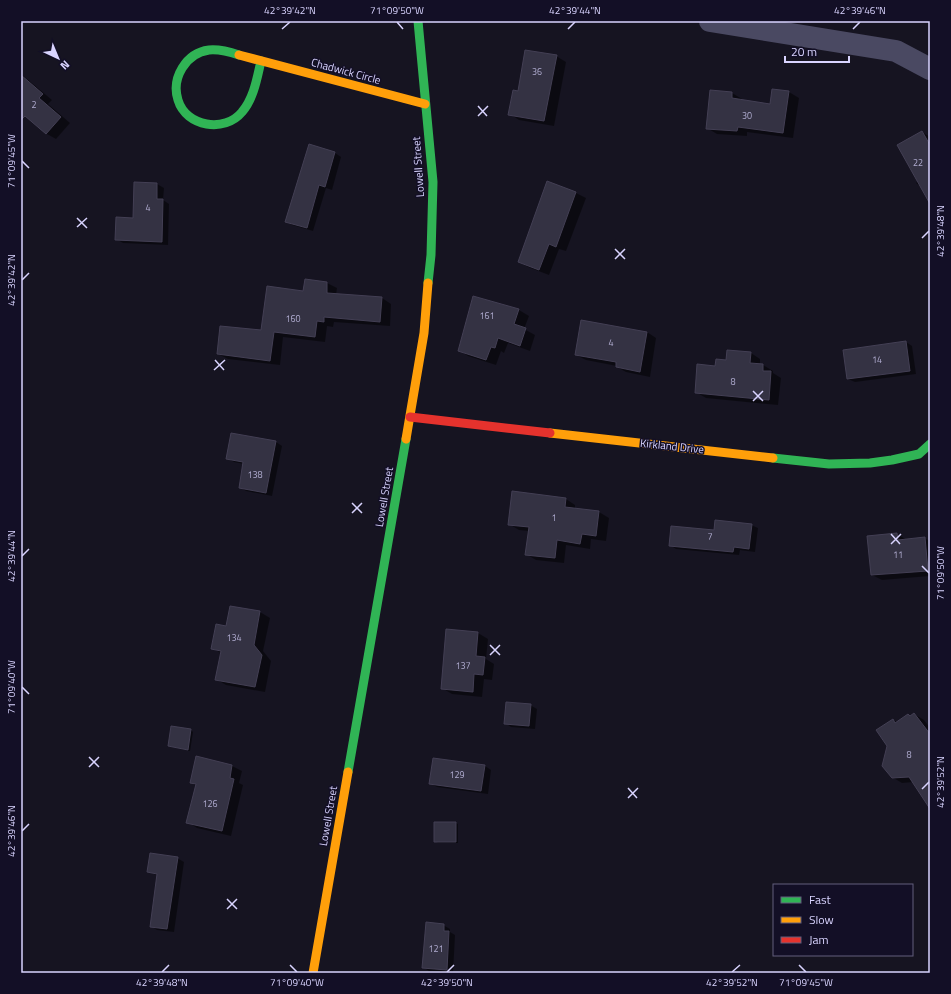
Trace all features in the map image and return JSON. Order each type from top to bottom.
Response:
[{"type":"main road","name":"Lowell Street","points":[[313,973],[424,333],[431,256],[433,182],[418,21]]},
{"type":"main road","name":"Chadwick Circle","points":[[261,61],[250,99],[241,114],[235,119],[219,125],[202,123],[188,115],[179,102],[176,87],[177,79],[184,65],[195,54],[202,51],[218,50],[261,61],[425,104]]},
{"type":"main road","name":"Kirkland Drive","points":[[410,417],[829,464],[870,463],[892,460],[919,454],[930,444]]},
{"type":"street","points":[[710,21],[896,51],[930,69]]},
{"type":"building","points":[[525,50],[557,55],[544,121],[508,115],[513,90],[518,91]]},
{"type":"building","points":[[21,75],[43,94],[39,98],[61,117],[46,134],[25,116],[21,120]]},
{"type":"building","points":[[772,89],[789,91],[783,133],[738,127],[737,131],[706,129],[710,90],[732,92],[732,98],[770,104]]},
{"type":"building","points":[[922,131],[930,145],[930,204],[897,145]]},
{"type":"building","points":[[309,144],[335,152],[325,187],[319,185],[307,228],[285,222]]},
{"type":"building","points":[[547,181],[576,192],[556,247],[549,244],[539,270],[518,262]]},
{"type":"building","points":[[134,182],[157,183],[157,199],[163,199],[162,242],[115,240],[116,217],[133,218]]},
{"type":"building","points":[[305,279],[327,282],[327,293],[382,297],[380,322],[324,317],[324,322],[317,321],[315,337],[274,332],[270,361],[217,354],[220,326],[261,330],[267,286],[303,291]]},
{"type":"building","points":[[473,296],[519,309],[514,324],[526,328],[520,346],[498,338],[495,348],[491,347],[486,360],[458,351]]},
{"type":"building","points":[[581,320],[647,332],[640,372],[616,367],[616,362],[575,355]]},
{"type":"building","points":[[906,341],[910,371],[847,379],[843,350]]},
{"type":"building","points":[[727,350],[751,352],[750,363],[763,364],[763,371],[771,371],[769,400],[695,393],[697,364],[715,366],[716,359],[726,360]]},
{"type":"building","points":[[231,433],[276,441],[266,493],[239,488],[243,462],[226,459]]},
{"type":"building","points":[[512,491],[566,498],[565,507],[599,511],[596,536],[582,534],[580,544],[557,540],[555,558],[525,555],[529,527],[508,525]]},
{"type":"building","points":[[715,520],[752,524],[749,549],[734,547],[733,552],[669,546],[671,526],[714,530]]},
{"type":"building","points":[[897,533],[898,540],[925,537],[928,571],[871,575],[867,536]]},
{"type":"building","points":[[230,606],[260,611],[254,645],[262,655],[255,687],[215,680],[221,651],[211,649],[216,624],[226,626]]},
{"type":"building","points":[[446,629],[478,632],[476,656],[485,657],[483,675],[474,674],[473,692],[441,689]]},
{"type":"building","points":[[506,702],[531,704],[529,726],[504,724]]},
{"type":"building","points":[[914,713],[930,734],[930,809],[909,777],[892,778],[882,766],[887,746],[876,730],[893,719],[895,723],[908,714],[910,716]]},
{"type":"building","points":[[171,726],[191,729],[188,750],[168,746]]},
{"type":"building","points":[[196,756],[232,765],[230,778],[234,779],[222,831],[186,823],[196,784],[190,783]]},
{"type":"building","points":[[433,758],[485,765],[481,791],[429,784]]},
{"type":"building","points":[[434,822],[456,822],[456,842],[434,842]]},
{"type":"building","points":[[150,853],[178,857],[167,929],[150,927],[157,874],[147,872]]},
{"type":"building","points":[[426,922],[444,924],[444,931],[449,931],[447,970],[422,968]]},
{"type":"traffic: fast","points":[[418,21],[433,182],[431,255],[428,283]]},
{"type":"traffic: fast","points":[[239,55],[221,50],[209,50],[201,52],[187,61],[179,75],[176,92],[182,109],[189,116],[197,121],[216,125],[235,119],[242,112],[249,101],[261,61]]},
{"type":"traffic: fast","points":[[348,772],[406,439]]},
{"type":"traffic: fast","points":[[773,458],[829,464],[870,463],[919,454],[930,444]]},
{"type":"traffic: slow","points":[[239,55],[425,104]]},
{"type":"traffic: slow","points":[[406,439],[424,333],[428,283]]},
{"type":"traffic: slow","points":[[550,433],[773,458]]},
{"type":"traffic: slow","points":[[313,973],[348,772]]},
{"type":"traffic: jam","points":[[410,417],[550,433]]}]
